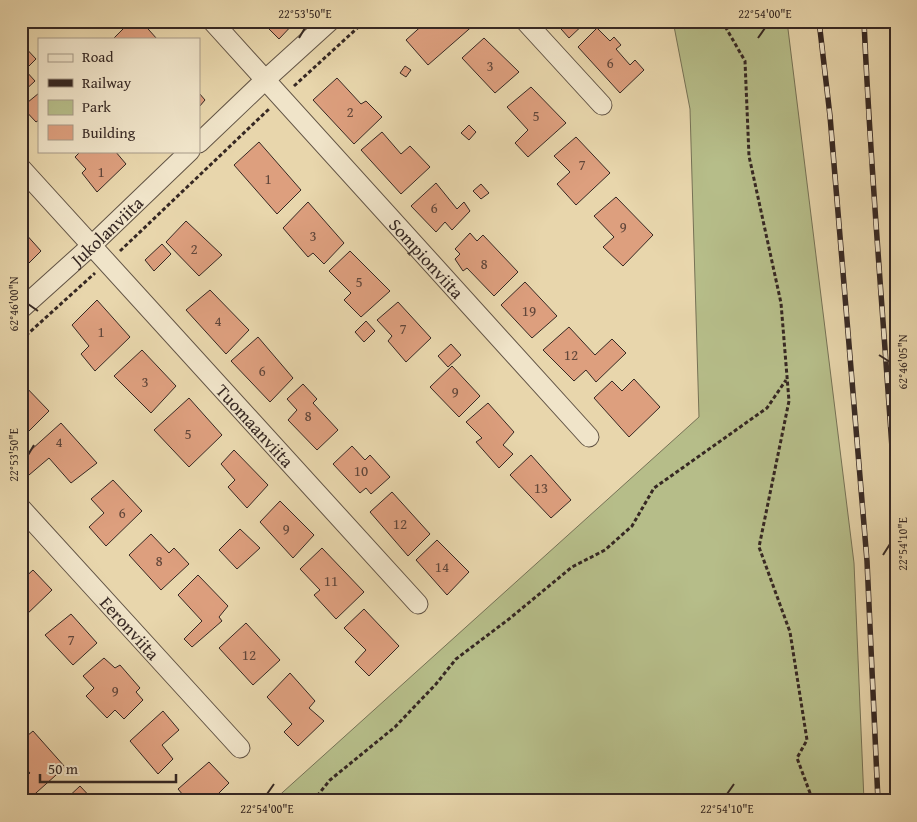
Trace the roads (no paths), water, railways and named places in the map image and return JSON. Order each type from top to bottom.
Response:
[{"type":"street","name":"Sompionviita","points":[[212,21],[589,437]]},
{"type":"street","points":[[200,142],[330,21]]},
{"type":"street","points":[[525,21],[602,105]]},
{"type":"street","name":"Jukolanviita","points":[[21,309],[91,246],[189,152]]},
{"type":"street","name":"Tuomaanviita","points":[[21,168],[418,604]]},
{"type":"street","name":"Eeronviita","points":[[21,508],[240,748]]},
{"type":"railway","points":[[819,21],[830,116],[867,561],[878,801]]},
{"type":"railway","points":[[864,21],[896,509]]}]
